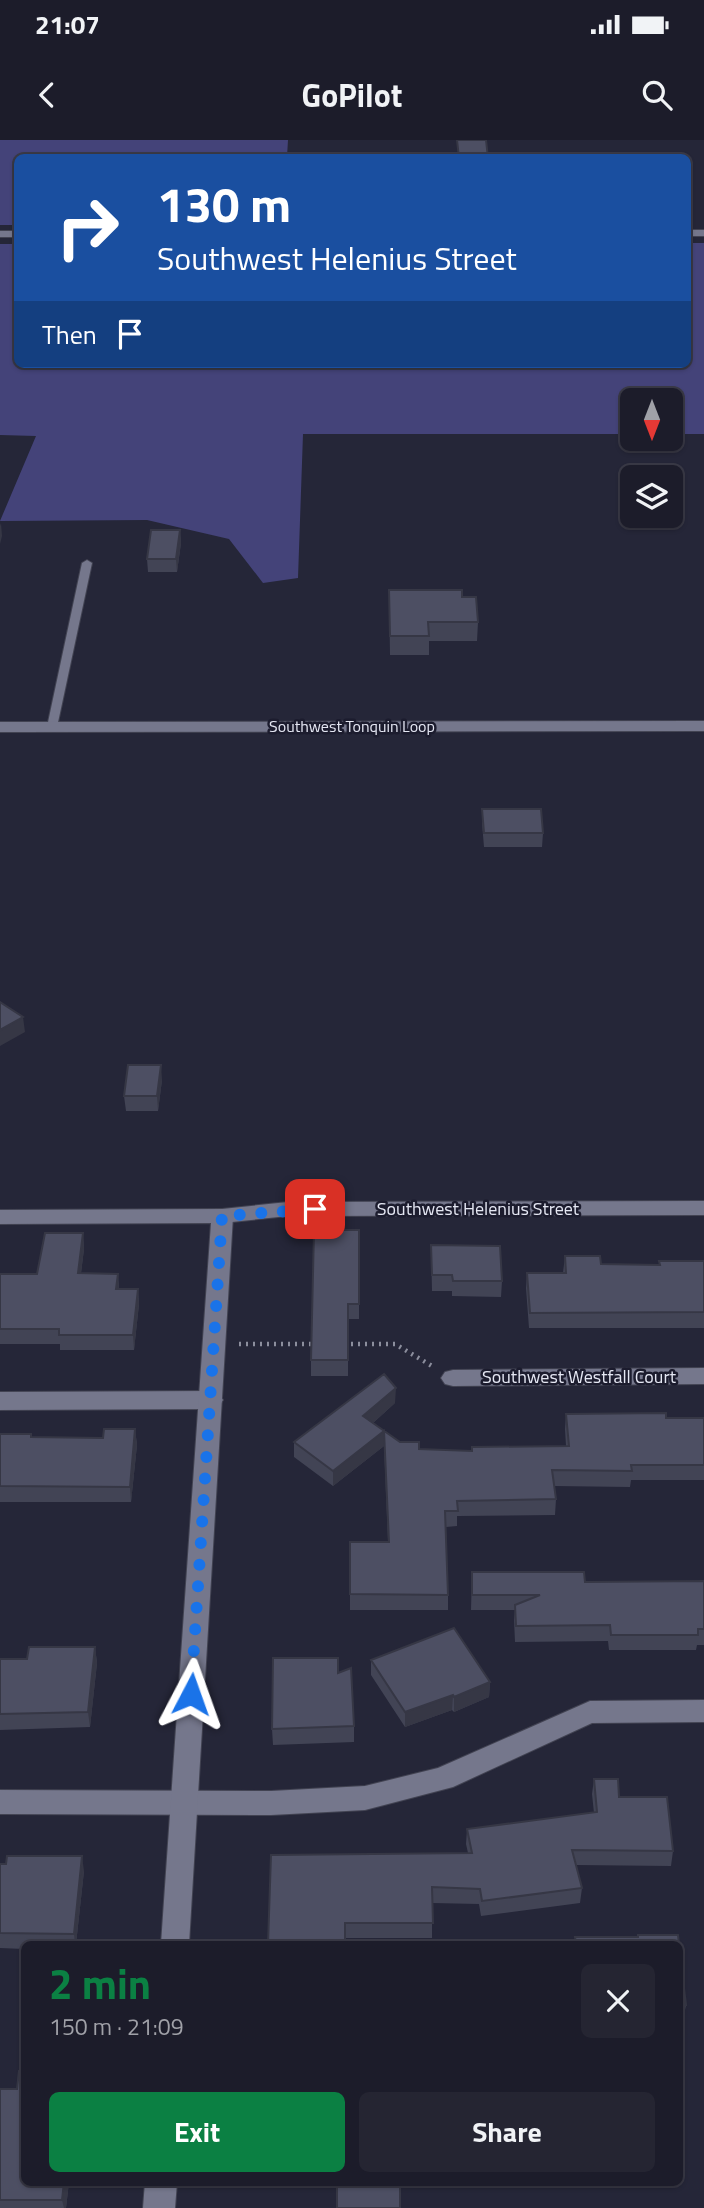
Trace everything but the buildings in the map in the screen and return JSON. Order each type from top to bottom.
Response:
[{"type":"street","name":"Southwest Tonquin Loop","points":[[0,727],[704,726]]},
{"type":"street","name":"Southwest Helenius Street","points":[[0,1217],[222,1216],[288,1209],[704,1208]]},
{"type":"street","points":[[175,1941],[222,1216]]},
{"type":"street","name":"Southwest Westfall Court","points":[[453,1378],[704,1376]]},
{"type":"street","points":[[0,1401],[211,1400]]},
{"type":"street","points":[[0,1802],[271,1803],[365,1798],[443,1779],[590,1712],[704,1711]]},
{"type":"street","points":[[159,2208],[161,2186]]},
{"type":"lane","points":[[52,727],[87,563]]},
{"type":"path","points":[[214,1343],[325,1344]]},
{"type":"path","points":[[339,1344],[395,1344],[453,1378]]},
{"type":"shaded area","points":[[0,140],[288,140],[287,154],[14,154],[14,225],[0,225]]},
{"type":"shaded area","points":[[691,243],[704,243],[704,434],[683,434],[683,388],[620,388],[620,434],[303,434],[298,578],[263,583],[229,539],[147,520],[0,521],[36,436],[0,435],[0,244],[14,244],[14,368],[691,368]]},
{"type":"route","points":[[191,1694],[222,1216],[315,1209]]}]
